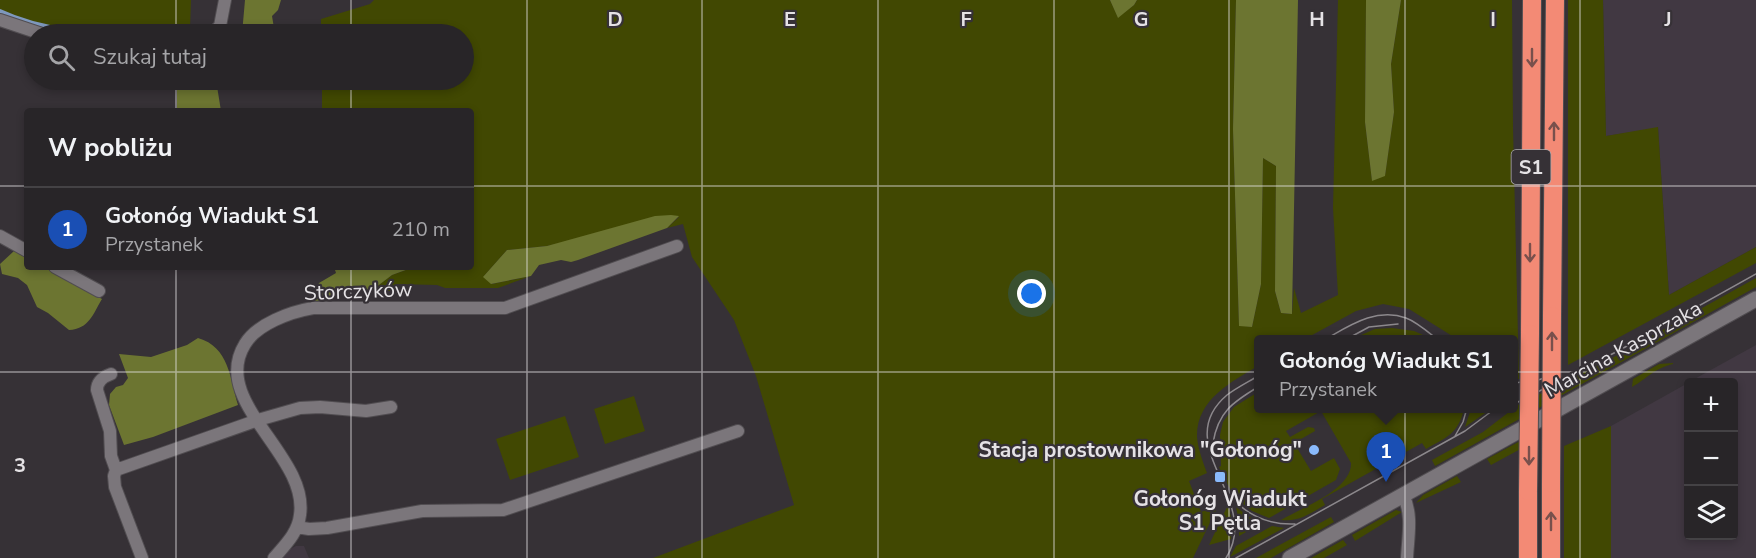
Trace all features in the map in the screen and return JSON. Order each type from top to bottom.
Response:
[{"type":"highway","name":"S1","points":[[1528,558],[1532,0]]},
{"type":"highway","name":"S1","points":[[1551,558],[1555,0]]},
{"type":"street","points":[[220,24],[225,0]]},
{"type":"street","points":[[0,20],[24,28]]},
{"type":"street","points":[[0,236],[24,249]]},
{"type":"street","name":"Storczyków","points":[[297,527],[301,514],[295,483],[284,460],[247,404],[240,387],[237,372],[239,357],[247,340],[254,333],[289,315],[313,308],[505,308],[677,246]]},
{"type":"street","points":[[60,270],[99,291]]},
{"type":"street","name":"Marcina Kasprzaka","points":[[1290,558],[1756,299]]},
{"type":"street","points":[[111,374],[99,381],[97,390],[110,431],[111,456],[116,470],[115,487],[142,558]]},
{"type":"street","points":[[116,470],[258,420],[300,408],[320,407],[366,411],[391,407]]},
{"type":"street","points":[[274,558],[292,538],[297,527],[327,528],[422,511],[503,510],[738,431]]},
{"type":"street","points":[[1403,495],[1409,513],[1407,558]]},
{"type":"shaded area","points":[[1603,0],[1756,0],[1756,247],[1669,295],[1658,128],[1606,136]]},
{"type":"shaded area","points":[[1756,345],[1756,558],[1611,558],[1611,426],[1684,385],[1684,540],[1738,540],[1738,378],[1696,378]]},
{"type":"shaded area","points":[[296,546],[304,546],[309,558],[273,558]]},
{"type":"green space","points":[[0,0],[191,0],[190,24],[36,24],[0,11]]},
{"type":"green space","points":[[245,0],[281,0],[278,10],[272,16],[273,24],[243,24]]},
{"type":"green space","points":[[374,0],[1110,0],[1118,17],[1137,0],[1236,0],[1233,129],[1239,325],[1252,327],[1261,284],[1263,158],[1276,166],[1275,291],[1281,313],[1292,314],[1294,288],[1301,313],[1338,295],[1333,208],[1338,0],[1366,0],[1365,122],[1372,180],[1385,175],[1394,112],[1391,64],[1401,0],[1512,0],[1518,335],[1451,335],[1409,309],[1383,304],[1356,311],[1312,335],[1254,335],[1254,368],[1217,394],[1202,413],[1198,424],[1197,437],[1207,473],[1189,481],[1201,512],[1216,507],[1216,510],[1193,558],[653,558],[794,505],[756,376],[734,320],[692,257],[683,224],[667,228],[679,217],[547,246],[507,250],[484,276],[492,284],[531,276],[498,288],[445,288],[437,285],[396,284],[396,291],[371,291],[392,275],[406,270],[474,270],[474,108],[322,108],[322,90],[474,90],[474,24],[321,24],[321,19],[370,4]]},
{"type":"green space","points":[[1110,0],[1137,0],[1118,18]]},
{"type":"green space","points":[[1236,0],[1298,0],[1292,314],[1281,313],[1275,291],[1276,166],[1263,158],[1261,284],[1252,327],[1239,326],[1233,129]]},
{"type":"green space","points":[[1366,0],[1401,0],[1391,64],[1394,112],[1385,176],[1372,181],[1365,122]]},
{"type":"green space","points":[[1568,0],[1603,0],[1606,136],[1658,127],[1669,295],[1756,247],[1756,263],[1568,365]]},
{"type":"green space","points":[[177,90],[218,90],[221,108],[177,108]]},
{"type":"green space","points":[[655,216],[679,216],[667,228],[578,260],[571,262],[561,260],[539,265],[531,276],[491,284],[483,277],[507,250],[547,246]]},
{"type":"green space","points":[[14,251],[24,256],[24,270],[49,270],[102,299],[86,324],[69,330],[37,307],[27,285],[18,278],[2,274],[0,264]]},
{"type":"green space","points":[[335,270],[406,270],[392,275],[371,291],[333,290],[332,300],[311,301],[319,283],[336,273]]},
{"type":"green space","points":[[1756,278],[1756,287],[1435,466],[1432,460],[1483,432],[1508,413],[1518,413],[1518,405],[1614,357]]},
{"type":"green space","points":[[1392,328],[1414,331],[1423,335],[1361,335],[1375,329]]},
{"type":"green space","points":[[198,338],[216,348],[222,356],[230,374],[238,405],[153,437],[124,445],[109,405],[110,394],[116,387],[123,385],[128,378],[119,354],[151,357],[187,345]]},
{"type":"green space","points":[[1673,363],[1655,371],[1632,387],[1633,379],[1659,364]]},
{"type":"green space","points":[[1254,394],[1254,413],[1318,413],[1286,431],[1290,437],[1308,427],[1314,428],[1315,431],[1294,443],[1311,471],[1334,458],[1340,469],[1336,480],[1269,518],[1252,511],[1237,499],[1219,467],[1221,466],[1220,435],[1223,422],[1234,407]]},
{"type":"green space","points":[[634,396],[645,431],[605,444],[594,409]]},
{"type":"green space","points":[[1322,413],[1463,413],[1451,434],[1440,441],[1426,449],[1422,443],[1322,499],[1325,505],[1299,519],[1281,520],[1335,490],[1349,473],[1351,463]]},
{"type":"green space","points":[[1469,413],[1485,413],[1465,427]]},
{"type":"green space","points":[[565,416],[579,457],[510,480],[496,439]]},
{"type":"green space","points":[[1611,426],[1611,558],[1564,558],[1564,446]]},
{"type":"green space","points":[[1522,440],[1526,446],[1491,465],[1487,459]]},
{"type":"green space","points":[[1457,476],[1461,482],[1416,503],[1423,495]]},
{"type":"green space","points":[[1228,505],[1232,521],[1231,539],[1209,545]]},
{"type":"green space","points":[[1236,507],[1248,516],[1262,523],[1239,536]]},
{"type":"green space","points":[[1396,510],[1402,512],[1355,541],[1352,535]]},
{"type":"green space","points":[[1331,517],[1334,522],[1271,558],[1256,558]]},
{"type":"green space","points":[[1272,526],[1284,528],[1230,557],[1236,546]]},
{"type":"green space","points":[[1343,540],[1347,545],[1324,558],[1311,558]]},
{"type":"waterway","points":[[0,11],[37,24]]},
{"type":"tram line","points":[[1518,402],[1618,351],[1756,274]]},
{"type":"tram line","points":[[1333,335],[1373,316],[1384,315],[1406,318],[1431,335]]},
{"type":"tram line","points":[[1354,335],[1369,327],[1398,324]]},
{"type":"tram line","points":[[1518,382],[1538,380],[1557,374]]},
{"type":"tram line","points":[[1226,558],[1234,536],[1233,515],[1211,453],[1207,433],[1212,414],[1227,395],[1254,378]]},
{"type":"tram line","points":[[1213,443],[1215,432],[1228,409],[1254,390]]},
{"type":"tram line","points":[[1455,436],[1466,413]]},
{"type":"tram line","points":[[1236,558],[1465,431],[1489,413]]},
{"type":"tram line","points":[[1231,497],[1260,518],[1277,523],[1295,524]]},
{"type":"place","name":"Stacja prostownikowa \"Gołonóg\"","points":[[1314,450]]},
{"type":"place","name":"Gołonóg Wiadukt S1 Pętla","points":[[1220,477]]},
{"type":"place","name":"Gołonóg Wiadukt S1","points":[[1386,482]]}]
